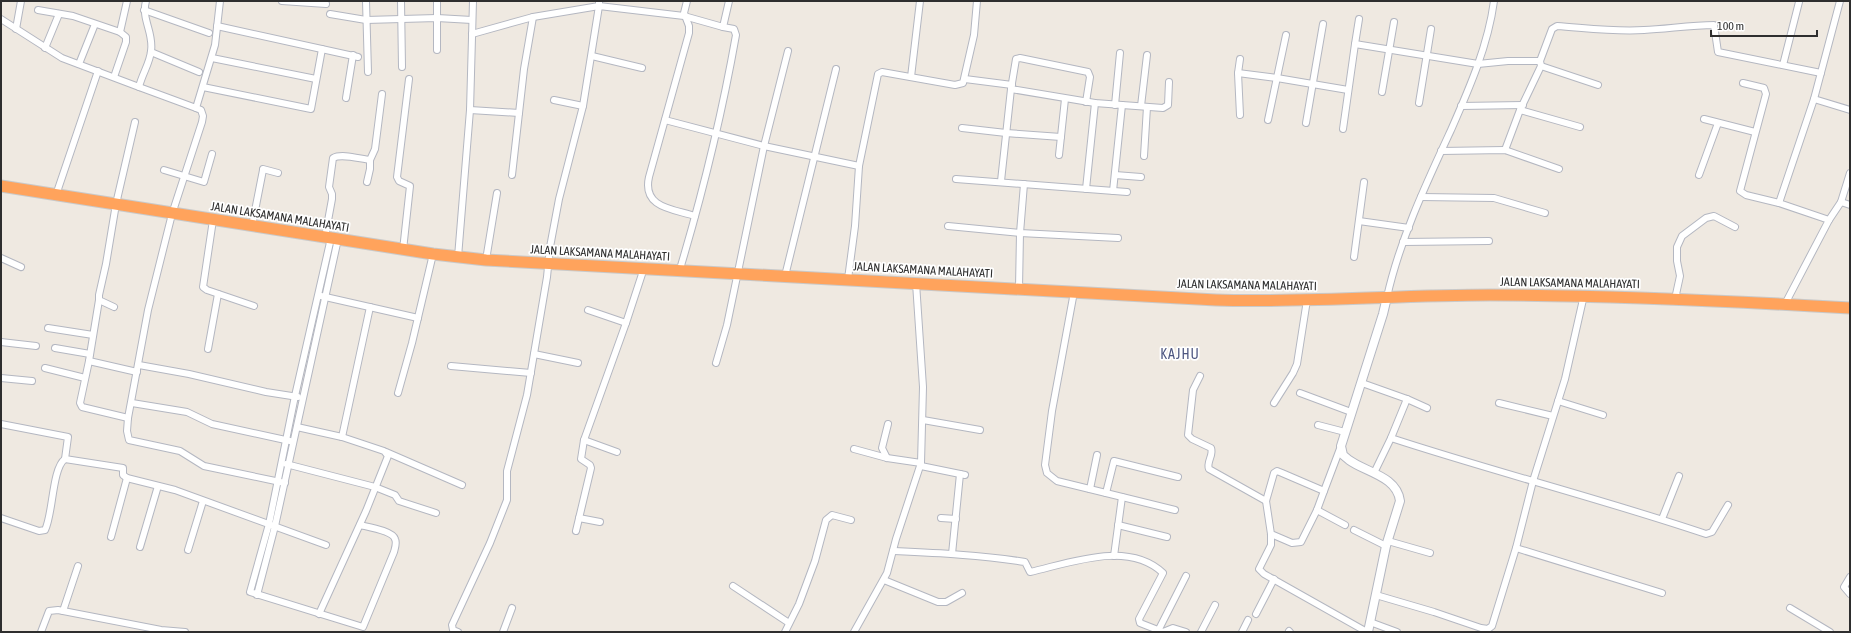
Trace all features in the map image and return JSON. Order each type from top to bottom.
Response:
[{"type":"highway","name":"JALAN LAKSAMANA MALAHAYATI","points":[[1,186],[403,250],[486,260],[680,269],[1227,300],[1584,295],[1850,308]]},
{"type":"street","points":[[16,29],[21,1]]},
{"type":"street","points":[[120,32],[127,1]]},
{"type":"street","points":[[139,87],[141,77],[151,52],[152,42],[144,10],[146,1]]},
{"type":"street","points":[[196,108],[212,58],[220,1]]},
{"type":"street","points":[[282,1],[326,4]]},
{"type":"street","points":[[366,1],[368,72]]},
{"type":"street","points":[[401,1],[400,20],[402,67]]},
{"type":"street","points":[[437,1],[438,50]]},
{"type":"street","points":[[458,257],[470,110],[473,1]]},
{"type":"street","points":[[687,1],[684,16],[689,26],[689,34],[648,184],[649,196],[658,205],[695,216]]},
{"type":"street","points":[[723,27],[729,1]]},
{"type":"street","points":[[911,77],[920,1]]},
{"type":"street","points":[[848,279],[855,226],[859,166],[878,74],[882,72],[959,85],[963,83],[974,35],[977,1]]},
{"type":"street","points":[[1271,534],[1298,544],[1303,539],[1317,510],[1341,446],[1351,412],[1362,383],[1403,242],[1478,64],[1491,20],[1494,1]]},
{"type":"street","points":[[1779,203],[1814,99],[1840,1]]},
{"type":"street","points":[[1783,66],[1799,2]]},
{"type":"street","points":[[472,34],[533,17],[599,4],[684,16],[734,29],[736,35],[716,132],[680,269]]},
{"type":"street","points":[[458,632],[453,630],[452,625],[490,543],[506,500],[507,471],[532,373],[559,199],[583,106],[599,4]]},
{"type":"street","points":[[38,10],[72,16],[120,32],[126,37],[126,42],[114,77]]},
{"type":"street","points":[[144,10],[209,33]]},
{"type":"street","points":[[45,48],[59,14]]},
{"type":"street","points":[[330,14],[366,20],[437,18],[472,20]]},
{"type":"street","points":[[512,175],[519,113],[533,17]]},
{"type":"street","points":[[1,19],[62,58],[201,110],[203,116],[202,122],[172,214],[148,310],[132,403],[128,418],[127,431],[130,440],[180,451],[204,466],[282,482]]},
{"type":"street","points":[[1343,129],[1359,19]]},
{"type":"street","points":[[1382,92],[1394,22]]},
{"type":"street","points":[[79,64],[95,24]]},
{"type":"street","points":[[1306,123],[1322,24]]},
{"type":"street","points":[[1505,150],[1552,29],[1557,26],[1645,30],[1679,28],[1696,25],[1714,25],[1718,52],[1821,73]]},
{"type":"street","points":[[217,26],[356,56],[346,98]]},
{"type":"street","points":[[1419,103],[1431,29]]},
{"type":"street","points":[[1268,120],[1286,35]]},
{"type":"street","points":[[1355,44],[1478,64],[1508,61],[1540,63],[1598,85]]},
{"type":"street","points":[[203,87],[311,109],[322,49]]},
{"type":"street","points":[[716,363],[727,325],[764,146],[788,51]]},
{"type":"street","points":[[151,52],[199,72]]},
{"type":"street","points":[[1113,191],[1120,53]]},
{"type":"street","points":[[1144,156],[1144,107],[1147,54]]},
{"type":"street","points":[[592,56],[642,68]]},
{"type":"street","points":[[212,58],[316,79]]},
{"type":"street","points":[[1001,181],[1015,60],[1018,58],[1090,73],[1086,102]]},
{"type":"street","points":[[1240,59],[1238,73],[1240,115]]},
{"type":"street","points":[[785,276],[836,69]]},
{"type":"street","points":[[56,195],[98,71]]},
{"type":"street","points":[[1238,73],[1348,90]]},
{"type":"street","points":[[403,250],[410,186],[399,182],[397,177],[409,79]]},
{"type":"street","points":[[965,79],[1065,99],[1095,103],[1163,108],[1167,106],[1169,82]]},
{"type":"street","points":[[1743,83],[1764,88],[1766,91],[1740,191],[1746,195],[1779,203],[1829,220]]},
{"type":"street","points":[[367,182],[370,169],[370,160],[375,149],[382,94]]},
{"type":"street","points":[[1059,155],[1065,99]]},
{"type":"street","points":[[1814,99],[1850,110]]},
{"type":"street","points":[[554,100],[583,106]]},
{"type":"street","points":[[1086,189],[1095,103]]},
{"type":"street","points":[[1461,106],[1522,108],[1580,127]]},
{"type":"street","points":[[470,110],[519,113]]},
{"type":"street","points":[[1704,119],[1755,132]]},
{"type":"street","points":[[665,120],[716,132],[764,146],[859,166]]},
{"type":"street","points":[[128,418],[82,407],[80,399],[90,358],[100,287],[106,264],[116,204],[135,122]]},
{"type":"street","points":[[1699,175],[1718,123]]},
{"type":"street","points":[[962,128],[1061,137]]},
{"type":"street","points":[[1441,151],[1505,150],[1559,169]]},
{"type":"street","points":[[164,170],[183,177],[204,182],[212,154]]},
{"type":"street","points":[[290,441],[297,427],[302,398],[325,297],[331,238],[332,194],[329,187],[333,158],[336,156],[342,156],[370,160]]},
{"type":"street","points":[[252,226],[263,170],[278,173]]},
{"type":"street","points":[[1785,304],[1829,220],[1841,202],[1850,173]]},
{"type":"street","points":[[1115,175],[1141,177]]},
{"type":"street","points":[[956,179],[1001,181],[1127,192]]},
{"type":"street","points":[[1354,257],[1364,182]]},
{"type":"street","points":[[1019,288],[1020,233],[1024,184]]},
{"type":"street","points":[[486,260],[497,193]]},
{"type":"street","points":[[1421,198],[1494,198],[1545,213]]},
{"type":"street","points":[[1841,202],[1850,205]]},
{"type":"street","points":[[1675,299],[1680,276],[1677,261],[1677,248],[1682,236],[1690,228],[1706,218],[1714,216],[1735,227]]},
{"type":"street","points":[[213,220],[202,285],[207,290],[254,306]]},
{"type":"street","points":[[1359,222],[1409,228]]},
{"type":"street","points":[[948,226],[1020,233],[1118,238]]},
{"type":"street","points":[[331,238],[295,396],[290,441],[257,595],[363,627],[396,544],[392,535],[360,525]]},
{"type":"street","points":[[1403,242],[1489,242]]},
{"type":"street","points":[[398,393],[433,254]]},
{"type":"street","points":[[1,258],[21,267]]},
{"type":"street","points":[[576,531],[591,468],[590,465],[581,459],[584,440],[644,268]]},
{"type":"street","points":[[854,632],[884,580],[921,464],[923,387],[916,283]]},
{"type":"street","points":[[1074,292],[1052,411],[1045,465],[1047,473],[1053,480],[1175,510]]},
{"type":"street","points":[[208,349],[218,294]]},
{"type":"street","points":[[318,295],[418,318]]},
{"type":"street","points":[[1376,596],[1434,612],[1482,628],[1488,629],[1492,626],[1516,548],[1533,481],[1565,379],[1584,295]]},
{"type":"street","points":[[99,300],[114,307]]},
{"type":"street","points":[[1274,403],[1297,364],[1307,300]]},
{"type":"street","points":[[342,436],[370,307]]},
{"type":"street","points":[[588,310],[626,323]]},
{"type":"street","points":[[48,328],[94,335]]},
{"type":"street","points":[[1,342],[36,346]]},
{"type":"street","points":[[55,348],[137,372]]},
{"type":"street","points":[[534,354],[578,363]]},
{"type":"street","points":[[139,365],[189,374],[266,392],[302,398]]},
{"type":"street","points":[[451,366],[532,373]]},
{"type":"street","points":[[45,368],[85,378]]},
{"type":"street","points":[[1200,376],[1193,390],[1188,435],[1192,439],[1211,448],[1213,452],[1208,465],[1210,469],[1266,501]]},
{"type":"street","points":[[1,378],[32,381]]},
{"type":"street","points":[[1362,383],[1428,408]]},
{"type":"street","points":[[1300,393],[1351,412]]},
{"type":"street","points":[[1374,473],[1391,438],[1406,399]]},
{"type":"street","points":[[1558,401],[1603,415]]},
{"type":"street","points":[[132,403],[187,412],[212,424],[290,441]]},
{"type":"street","points":[[1499,403],[1553,416]]},
{"type":"street","points":[[922,420],[980,430]]},
{"type":"street","points":[[1,424],[68,437],[65,459],[61,464],[45,530],[39,531],[1,518]]},
{"type":"street","points":[[887,458],[882,448],[888,424]]},
{"type":"street","points":[[1318,424],[1345,432]]},
{"type":"street","points":[[297,427],[342,436],[386,452],[462,485]]},
{"type":"street","points":[[1391,438],[1461,461],[1662,519],[1706,534],[1709,533],[1728,505]]},
{"type":"street","points":[[584,440],[617,452]]},
{"type":"street","points":[[1324,491],[1277,471],[1274,474],[1266,501],[1271,534],[1271,545],[1259,569],[1260,572],[1368,632],[1387,544],[1400,501],[1399,495],[1389,482],[1348,460],[1343,455],[1341,446]]},
{"type":"street","points":[[854,449],[962,475],[952,554]]},
{"type":"street","points":[[319,614],[387,462],[388,456],[386,452]]},
{"type":"street","points":[[1090,489],[1097,456]]},
{"type":"street","points":[[65,459],[123,468],[123,475],[128,478],[203,501],[326,545]]},
{"type":"street","points":[[1106,493],[1114,461],[1178,477]]},
{"type":"street","points":[[285,464],[375,486],[395,495],[400,501],[436,513]]},
{"type":"street","points":[[1662,519],[1679,476]]},
{"type":"street","points":[[111,537],[128,478]]},
{"type":"street","points":[[140,547],[158,486]]},
{"type":"street","points":[[1114,556],[1122,497]]},
{"type":"street","points":[[188,550],[203,501]]},
{"type":"street","points":[[1317,510],[1345,525]]},
{"type":"street","points":[[734,586],[787,629],[799,604],[815,561],[826,520],[832,515],[851,520]]},
{"type":"street","points":[[579,518],[600,522]]},
{"type":"street","points":[[941,518],[956,519]]},
{"type":"street","points":[[1118,525],[1167,537]]},
{"type":"street","points":[[1354,530],[1387,544],[1430,553]]},
{"type":"street","points":[[1516,548],[1662,593]]},
{"type":"street","points":[[893,552],[952,554],[1025,562],[1030,572],[1088,559],[1114,556],[1134,559],[1151,564],[1163,573],[1139,621],[1142,625],[1158,631],[1163,632],[1173,628],[1186,632]]},
{"type":"street","points":[[64,611],[78,566]]},
{"type":"street","points":[[1158,631],[1186,576]]},
{"type":"street","points":[[1850,578],[1844,587],[1850,594]]},
{"type":"street","points":[[1256,614],[1274,579]]},
{"type":"street","points":[[884,580],[938,602],[946,602],[962,593]]},
{"type":"street","points":[[1201,632],[1215,605]]},
{"type":"street","points":[[503,632],[512,608]]},
{"type":"street","points":[[1790,608],[1830,632]]},
{"type":"street","points":[[41,632],[49,612],[64,611],[161,630],[185,632]]},
{"type":"street","points":[[1242,632],[1248,620]]},
{"type":"street","points":[[1370,622],[1397,632]]},
{"type":"district","name":"KAJHU","points":[[1180,354]]}]
